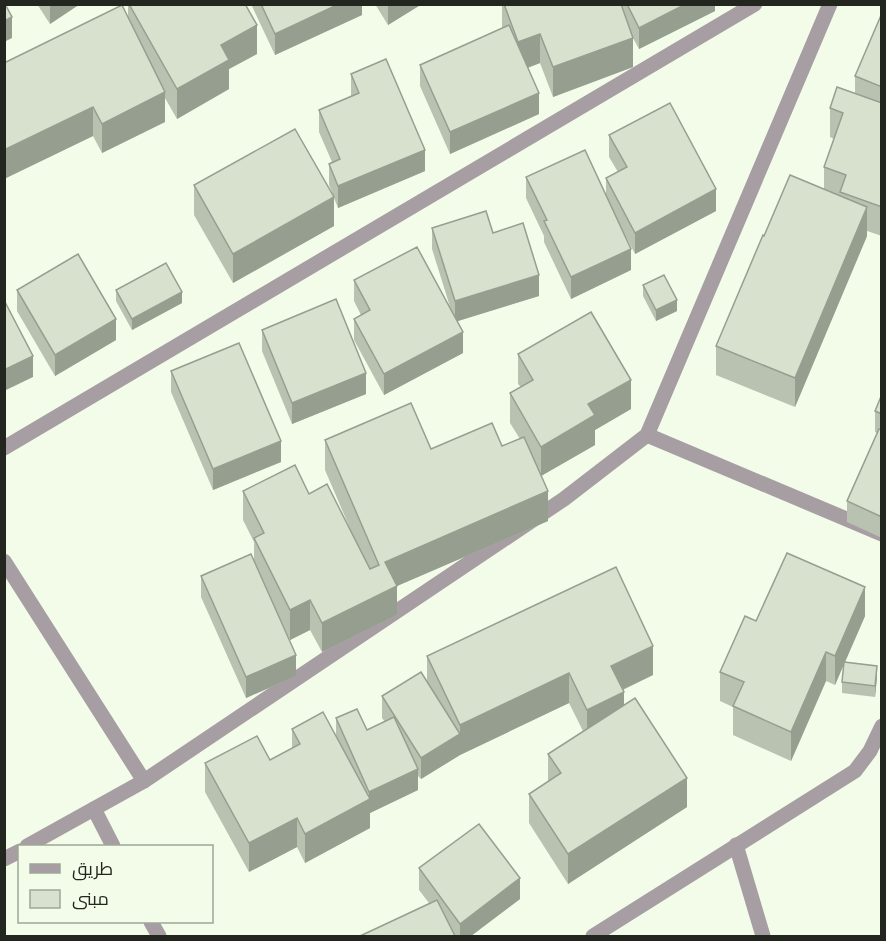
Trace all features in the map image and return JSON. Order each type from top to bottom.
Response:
[{"type":"street","points":[[4,448],[755,4]]},
{"type":"street","points":[[29,845],[144,781],[564,499],[647,435],[830,4]]},
{"type":"street","points":[[647,435],[882,534]]},
{"type":"street","points":[[4,561],[144,781]]},
{"type":"street","points":[[593,936],[855,771],[870,751],[882,726]]},
{"type":"street","points":[[94,808],[112,845]]},
{"type":"street","points":[[736,845],[763,936]]},
{"type":"street","points":[[4,859],[18,852]]},
{"type":"building","points":[[4,4],[12,17],[4,21]]},
{"type":"building","points":[[129,4],[245,4],[257,25],[221,45],[229,60],[177,89]]},
{"type":"building","points":[[261,4],[339,4],[275,34]]},
{"type":"building","points":[[504,4],[621,4],[633,38],[553,67],[540,34],[518,42]]},
{"type":"building","points":[[627,4],[686,4],[639,28]]},
{"type":"building","points":[[122,5],[165,92],[102,124],[93,107],[4,150],[4,63]]},
{"type":"building","points":[[882,13],[882,87],[855,76]]},
{"type":"building","points":[[509,25],[539,93],[450,132],[420,65]]},
{"type":"building","points":[[386,59],[425,150],[338,186],[329,164],[340,159],[319,110],[359,93],[351,74]]},
{"type":"building","points":[[837,87],[882,103],[882,207],[840,192],[846,175],[824,167],[843,113],[830,108]]},
{"type":"building","points":[[670,103],[716,189],[635,233],[606,178],[627,167],[609,135]]},
{"type":"building","points":[[295,129],[334,197],[233,254],[194,185]]},
{"type":"building","points":[[585,150],[631,249],[571,277],[526,177]]},
{"type":"building","points":[[790,175],[867,207],[795,378],[716,346]]},
{"type":"building","points":[[486,211],[493,233],[523,223],[539,275],[455,301],[432,228]]},
{"type":"building","points":[[417,247],[463,332],[384,374],[354,319],[370,310],[354,280]]},
{"type":"building","points":[[78,254],[116,319],[55,355],[17,290]]},
{"type":"building","points":[[166,263],[182,292],[132,319],[116,290]]},
{"type":"building","points":[[664,275],[677,300],[656,310],[643,285]]},
{"type":"building","points":[[336,299],[366,373],[292,403],[262,330]]},
{"type":"building","points":[[4,300],[33,356],[4,370]]},
{"type":"building","points":[[591,312],[631,380],[588,404],[595,415],[541,447],[510,393],[533,380],[518,354]]},
{"type":"building","points":[[239,343],[281,441],[213,469],[171,371]]},
{"type":"building","points":[[882,394],[882,414],[875,411]]},
{"type":"building","points":[[411,403],[431,449],[492,423],[502,446],[524,437],[548,491],[385,562],[397,586],[322,623],[310,600],[290,610],[254,538],[264,533],[243,491],[295,465],[309,494],[327,484],[370,569],[379,565],[325,440]]},
{"type":"building","points":[[879,429],[882,430],[882,517],[847,501]]},
{"type":"building","points":[[787,553],[865,587],[835,656],[826,652],[791,732],[733,706],[744,682],[720,672],[745,616],[756,621]]},
{"type":"building","points":[[251,554],[296,655],[246,677],[201,576]]},
{"type":"building","points":[[616,567],[653,646],[611,666],[624,692],[587,710],[569,673],[460,725],[427,656]]},
{"type":"building","points":[[844,662],[877,666],[875,686],[842,682]]},
{"type":"building","points":[[421,672],[460,734],[421,758],[382,696]]},
{"type":"building","points":[[635,698],[687,778],[568,854],[529,794],[561,773],[548,754]]},
{"type":"building","points":[[357,709],[367,730],[394,717],[418,769],[369,792],[336,718]]},
{"type":"building","points":[[323,712],[370,799],[305,834],[297,818],[249,843],[205,763],[257,736],[270,760],[300,744],[292,729]]},
{"type":"building","points":[[479,824],[520,878],[460,924],[419,868]]},
{"type":"building","points":[[437,900],[455,936],[360,936]]}]
